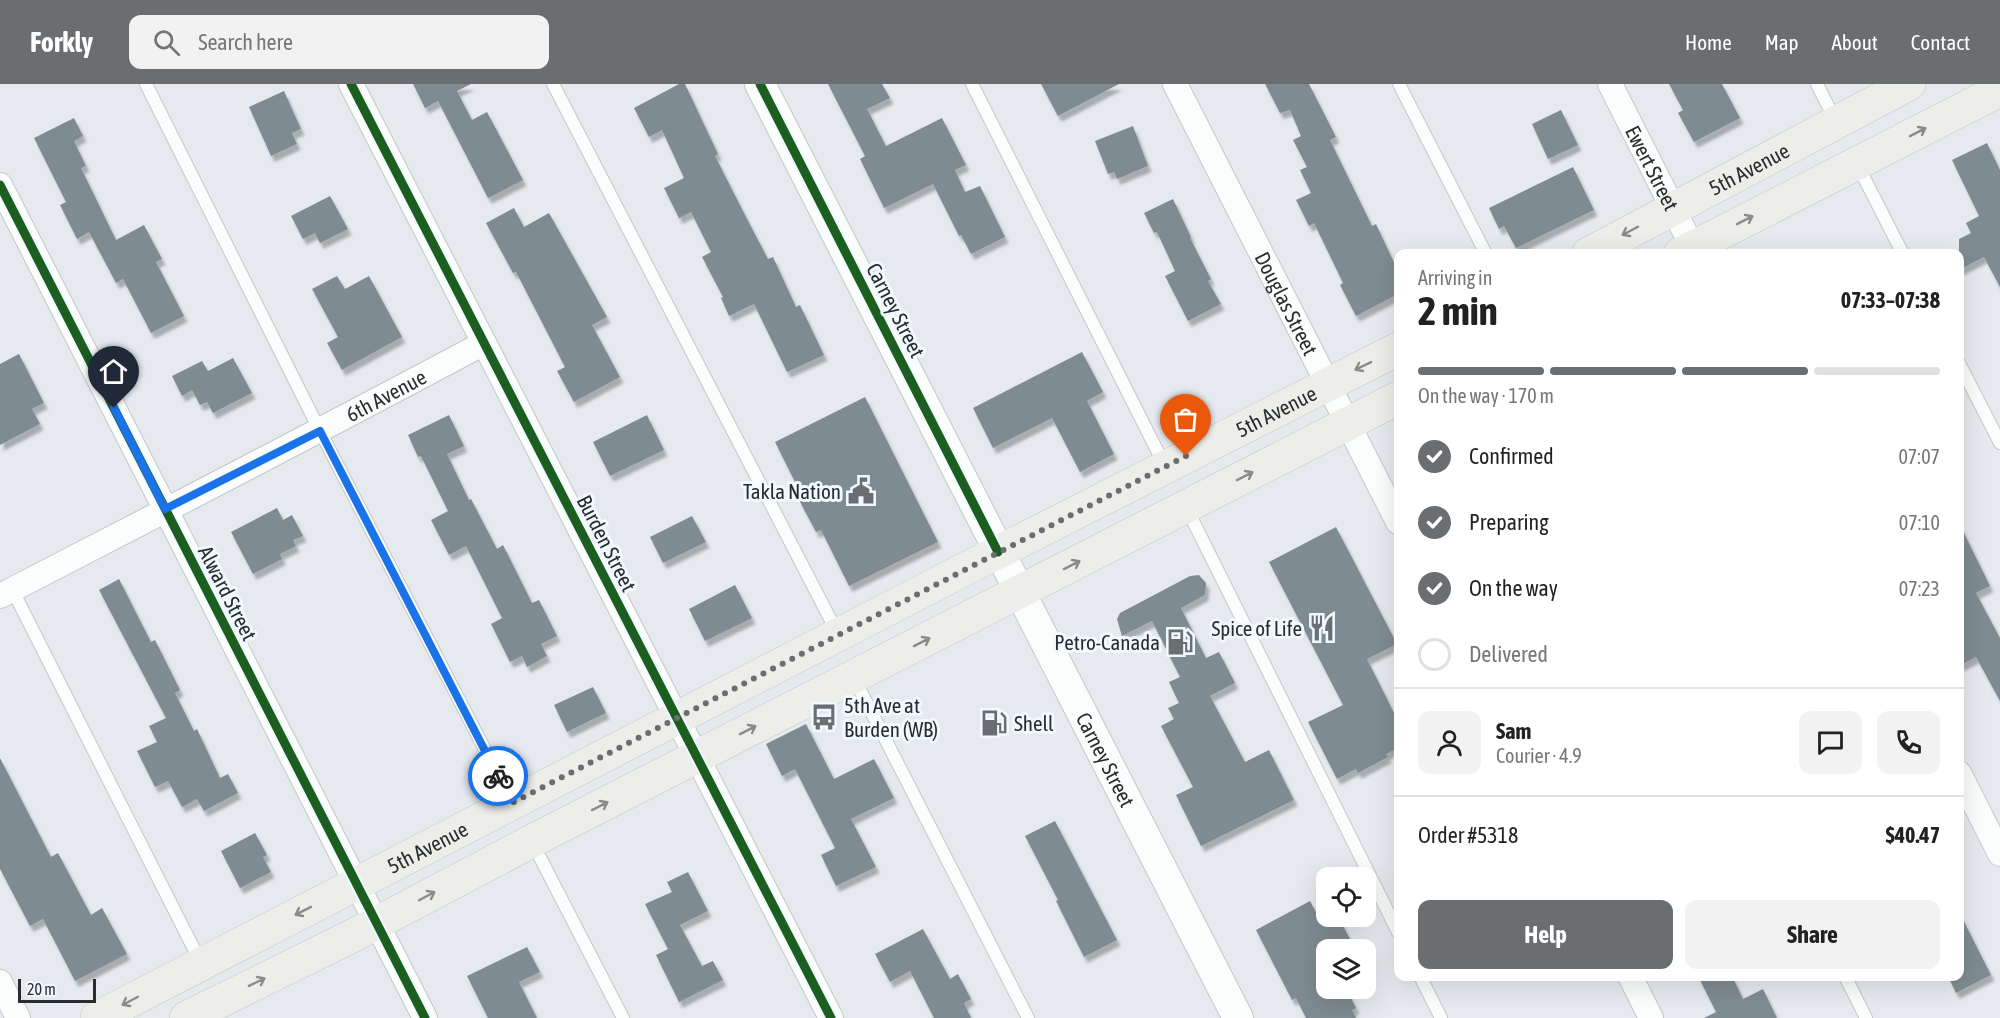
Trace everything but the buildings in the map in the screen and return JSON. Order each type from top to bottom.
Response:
[{"type":"main road","name":"5th Avenue","points":[[1597,249],[1909,84]]},
{"type":"main road","name":"5th Avenue","points":[[1694,249],[2000,90]]},
{"type":"main road","name":"5th Avenue","points":[[97,1018],[676,717],[1394,351]]},
{"type":"main road","name":"5th Avenue","points":[[186,1018],[222,1005],[532,841],[1394,400]]},
{"type":"street","name":"Burden Street","points":[[351,84],[831,1018]]},
{"type":"street","name":"Carney Street","points":[[760,84],[1238,1018]]},
{"type":"street","name":"Douglas Street","points":[[1176,84],[1394,514]]},
{"type":"street","name":"Ewert Street","points":[[1610,84],[1673,209],[1689,249]]},
{"type":"street","name":"Alward Street","points":[[0,185],[425,1018]]},
{"type":"street","name":"6th Avenue","points":[[6,592],[484,344]]},
{"type":"street","points":[[1964,783],[2000,854]]},
{"type":"street","points":[[1632,981],[1651,1018]]},
{"type":"street","points":[[0,982],[18,1018]]},
{"type":"lane","points":[[146,84],[320,431],[512,803]]},
{"type":"lane","points":[[553,84],[838,634]]},
{"type":"lane","points":[[972,84],[1165,467]]},
{"type":"lane","points":[[1399,84],[1483,249]]},
{"type":"lane","points":[[1817,84],[1837,123]]},
{"type":"lane","points":[[1857,163],[1900,249]]},
{"type":"lane","points":[[1964,373],[2000,443]]},
{"type":"lane","points":[[1185,506],[1394,924]]},
{"type":"lane","points":[[6,592],[201,964]]},
{"type":"lane","points":[[853,677],[1028,1018]]},
{"type":"lane","points":[[532,841],[623,1018]]},
{"type":"lane","points":[[1422,981],[1441,1018]]},
{"type":"lane","points":[[1848,981],[1866,1018]]},
{"type":"cycle path","points":[[351,84],[831,1018]]},
{"type":"cycle path","points":[[760,84],[998,552]]},
{"type":"cycle path","points":[[0,185],[425,1018]]},
{"type":"way so far","points":[[498,776],[512,803],[1186,456]]},
{"type":"place","name":"Takla Nation","points":[[861,491]]},
{"type":"place","name":"Spice of Life","points":[[1322,628]]},
{"type":"place","name":"Petro-Canada","points":[[1180,642]]},
{"type":"place","name":"5th Ave at Burden (WB)","points":[[824,717]]},
{"type":"place","name":"Shell","points":[[994,723]]},
{"type":"route","points":[[114,408],[165,509],[320,431],[498,776]]}]
